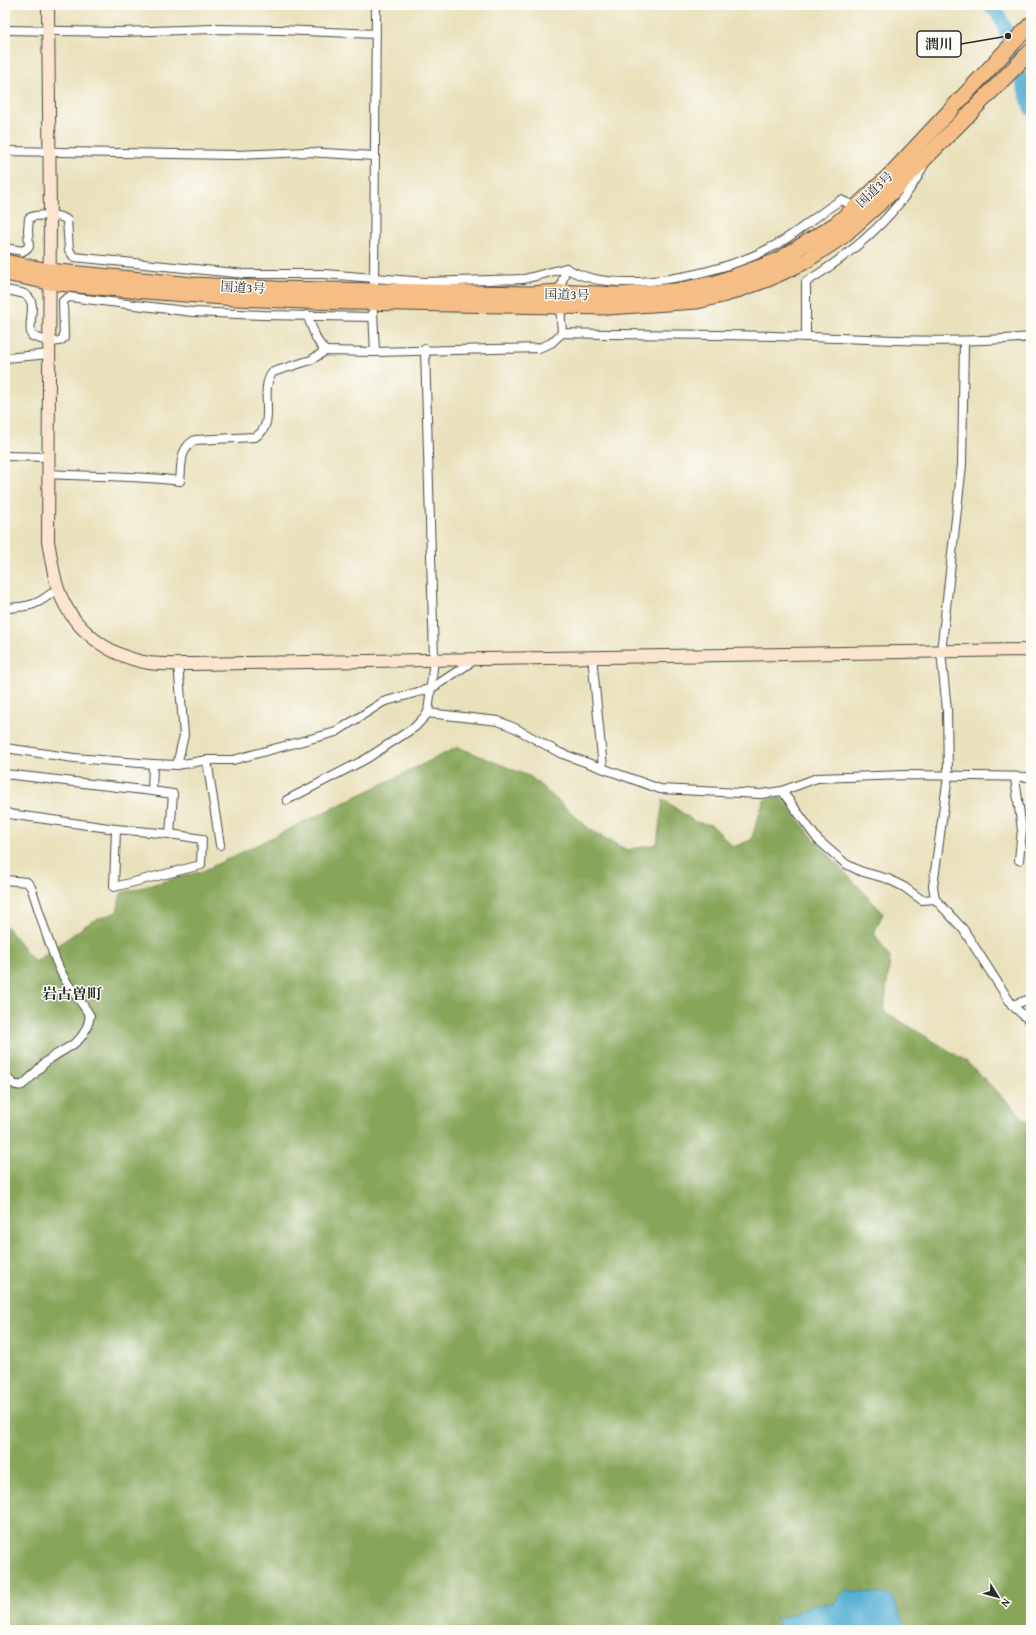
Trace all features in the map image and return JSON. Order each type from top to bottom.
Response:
[{"type":"highway","name":"国道3号","points":[[5,273],[236,298],[374,290],[560,299],[675,291],[716,283],[777,261],[836,224],[888,177],[1031,24]]},
{"type":"highway","name":"国道3号","points":[[560,299],[608,307],[697,301],[726,294],[768,279],[804,262],[843,236],[874,210],[1030,52]]},
{"type":"highway","name":"国道3号","points":[[5,262],[49,277]]},
{"type":"street","points":[[48,5],[50,216],[48,541],[58,588],[73,618],[102,645],[112,651],[149,663],[178,664],[592,656],[1020,650],[1031,652]]},
{"type":"street","points":[[375,352],[373,317],[376,5]]},
{"type":"street","points":[[5,30],[119,32],[281,30],[376,34]]},
{"type":"street","points":[[5,150],[234,155],[307,152],[375,156]]},
{"type":"street","points":[[806,337],[806,282],[842,258],[881,224],[919,176],[931,152]]},
{"type":"street","points":[[5,248],[23,251],[29,247],[28,230],[30,218],[35,215],[63,217],[67,220],[69,250],[74,257],[245,274],[324,274],[374,290],[425,282],[524,279],[566,268],[575,273],[607,281],[636,282],[673,278],[714,268],[768,250],[796,234],[841,200],[856,207]]},
{"type":"street","points":[[562,333],[560,299],[566,268]]},
{"type":"street","points":[[5,290],[25,294],[30,299],[32,303],[30,331],[32,336],[50,348]]},
{"type":"street","points":[[5,358],[50,348],[62,340],[64,338],[63,301],[69,297],[193,312],[373,317]]},
{"type":"street","points":[[307,315],[317,340],[325,350]]},
{"type":"street","points":[[48,474],[91,477],[136,476],[180,481],[184,449],[187,445],[195,440],[255,437],[261,434],[265,429],[267,410],[266,384],[269,377],[273,372],[311,360],[325,350],[375,352],[425,349],[539,348],[551,342],[562,333],[697,333],[964,341],[1031,337]]},
{"type":"street","points":[[964,341],[962,465],[941,652],[947,710],[948,776],[933,886],[935,899],[963,929],[1012,1005],[1031,1022]]},
{"type":"street","points":[[287,800],[366,759],[415,727],[428,713],[432,688],[434,659],[425,349]]},
{"type":"street","points":[[5,456],[48,457]]},
{"type":"street","points":[[5,608],[25,607],[41,602],[58,588]]},
{"type":"street","points":[[592,656],[603,768]]},
{"type":"street","points":[[5,748],[74,758],[153,764],[177,765],[207,760],[233,760],[336,732],[383,702],[432,688],[477,658]]},
{"type":"street","points":[[177,765],[184,735],[178,664]]},
{"type":"street","points":[[428,713],[498,721],[515,728],[560,753],[660,789],[761,794],[782,791],[817,778],[906,775],[1031,778]]},
{"type":"street","points":[[207,760],[220,845]]},
{"type":"street","points":[[152,792],[153,764]]},
{"type":"street","points":[[5,774],[173,794],[170,834]]},
{"type":"street","points":[[1015,778],[1022,830],[1019,860]]},
{"type":"street","points":[[782,791],[818,840],[846,864],[860,871],[888,879],[922,900],[935,899]]},
{"type":"street","points":[[5,812],[9,814],[116,829],[170,834],[202,839],[201,865],[114,887],[116,829]]},
{"type":"street","points":[[5,880],[27,882],[31,887],[61,972],[73,994],[84,1005],[90,1016],[87,1029],[80,1040],[47,1062],[22,1085],[18,1086],[11,1082],[5,1075]]},
{"type":"street","points":[[1012,1005],[1031,999]]},
{"type":"green space","points":[[458,747],[531,777],[592,831],[627,850],[657,844],[663,799],[695,822],[712,825],[733,847],[751,840],[764,800],[780,797],[814,839],[883,913],[874,933],[890,958],[884,1011],[966,1061],[1031,1125],[1031,1630],[5,1630],[5,1045],[13,1023],[5,1017],[5,925],[35,962],[92,921],[117,912],[121,893],[203,871]]},
{"type":"water","points":[[845,1590],[891,1595],[904,1622],[902,1630],[788,1630],[781,1626],[774,1617],[783,1618],[815,1604],[834,1604]]},
{"type":"waterway","points":[[990,5],[998,14],[1004,26],[1031,109]]},
{"type":"place","name":"潤川","points":[[1008,36]]},
{"type":"district","name":"岩古曽町","points":[[72,994]]}]
